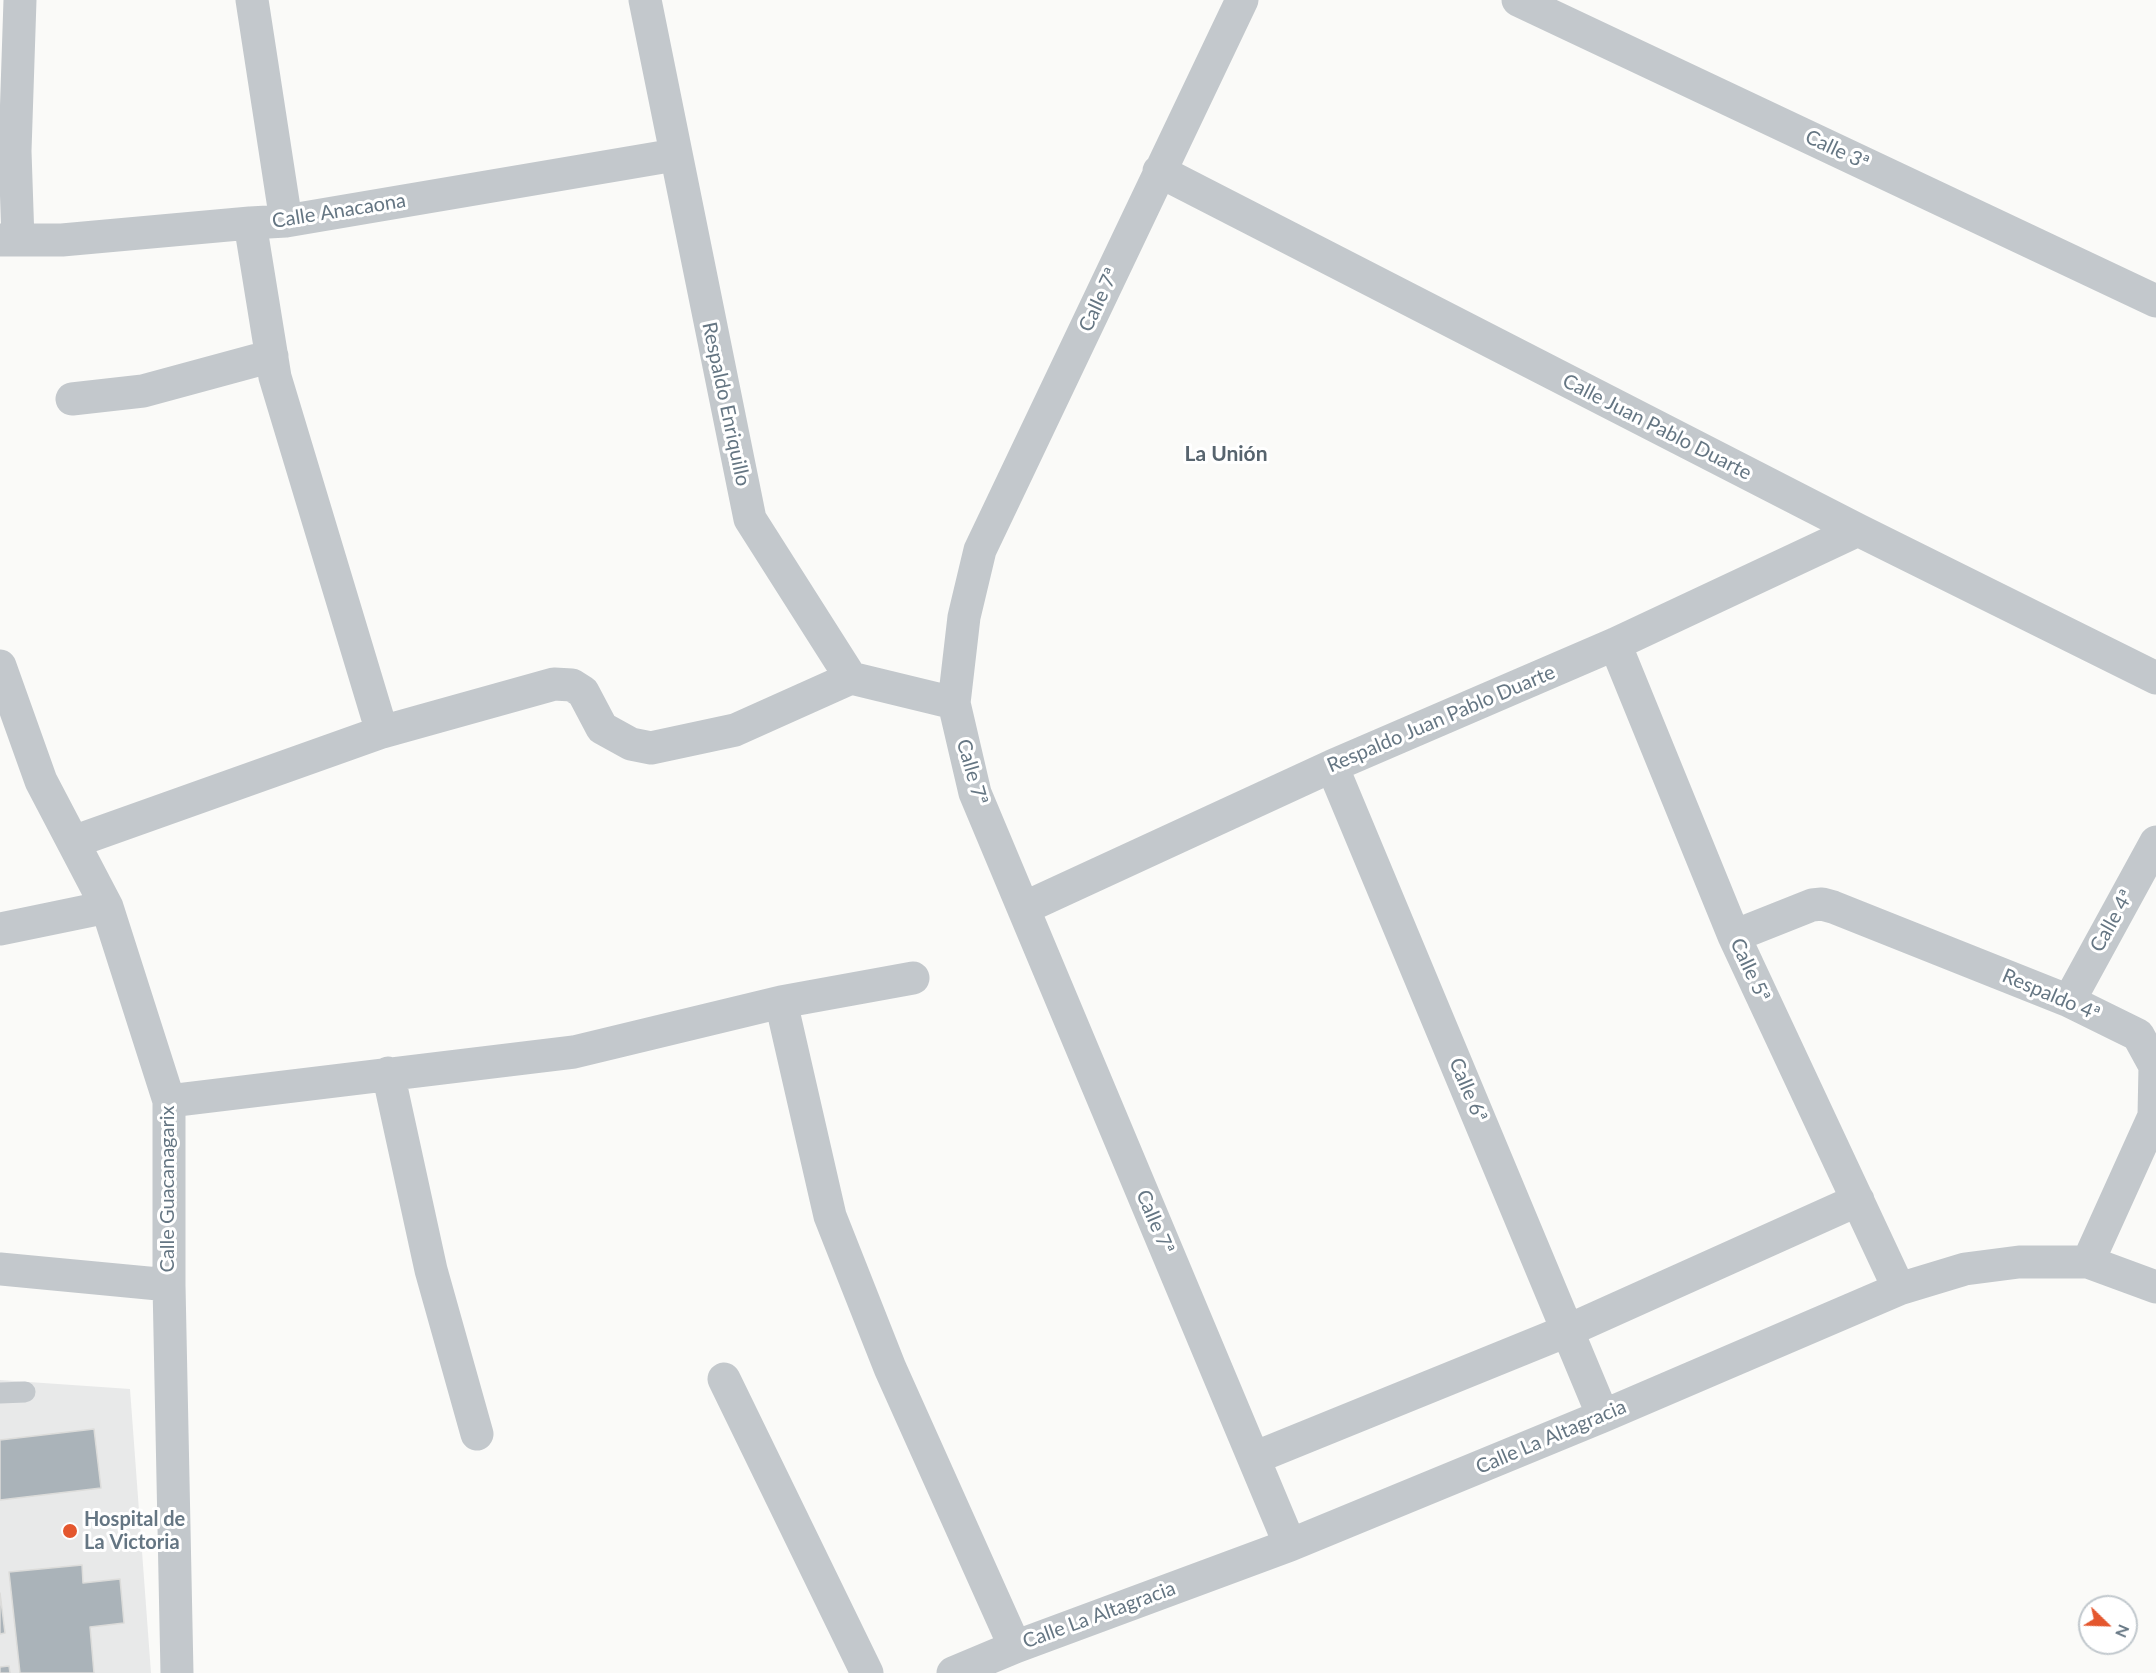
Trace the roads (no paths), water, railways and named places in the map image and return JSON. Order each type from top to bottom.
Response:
[{"type":"street","points":[[9,240],[15,152],[20,0]]},
{"type":"street","points":[[252,0],[286,221]]},
{"type":"street","name":"Respaldo Enriquillo","points":[[645,0],[750,519],[851,678]]},
{"type":"street","name":"Calle 7ª","points":[[1242,0],[980,550],[964,617],[954,704],[975,793],[1290,1545]]},
{"type":"street","name":"Calle 3ª","points":[[1518,0],[2156,301]]},
{"type":"street","name":"Calle Anacaona","points":[[9,240],[63,240],[286,221],[675,155]]},
{"type":"street","name":"Calle Juan Pablo Duarte","points":[[1159,171],[1858,530],[2156,678]]},
{"type":"street","points":[[250,223],[275,377],[382,732]]},
{"type":"street","points":[[72,399],[143,391],[272,356]]},
{"type":"street","name":"Respaldo Juan Pablo Duarte","points":[[1024,908],[1332,766],[1615,644],[1858,530]]},
{"type":"street","name":"Calle 5ª","points":[[1615,644],[1734,936],[1899,1289]]},
{"type":"street","name":"Calle Guacanagarix","points":[[0,666],[41,781],[107,908],[169,1101],[169,1285],[177,1673]]},
{"type":"street","points":[[73,842],[382,732],[554,684],[572,686],[583,692],[602,728],[631,744],[651,748],[735,730],[851,678],[954,704]]},
{"type":"street","name":"Calle 6ª","points":[[1332,766],[1603,1416]]},
{"type":"street","name":"Calle 4ª","points":[[2068,1000],[2156,842]]},
{"type":"street","name":"Respaldo 4ª","points":[[1734,936],[1812,905],[1822,904],[2068,1000],[2138,1035],[2155,1066],[2154,1116],[2088,1262]]},
{"type":"street","points":[[0,929],[107,908]]},
{"type":"street","points":[[169,1101],[574,1052],[780,1002],[913,978]]},
{"type":"street","points":[[780,1002],[830,1216],[890,1368],[1015,1647]]},
{"type":"street","points":[[388,1073],[431,1270],[477,1434]]},
{"type":"street","points":[[1254,1458],[1569,1330],[1858,1200]]},
{"type":"street","name":"Calle La Altagracia","points":[[953,1673],[1015,1647],[1290,1545],[1603,1416],[1899,1289],[1965,1269],[2019,1262],[2088,1262],[2156,1287]]},
{"type":"street","points":[[0,1269],[169,1285]]},
{"type":"street","points":[[723,1379],[867,1673]]},
{"type":"lane","points":[[0,1393],[25,1392]]},
{"type":"place","name":"Hospital de La Victoria","points":[[70,1531]]},
{"type":"district","name":"La Unión","points":[[1226,454]]}]
